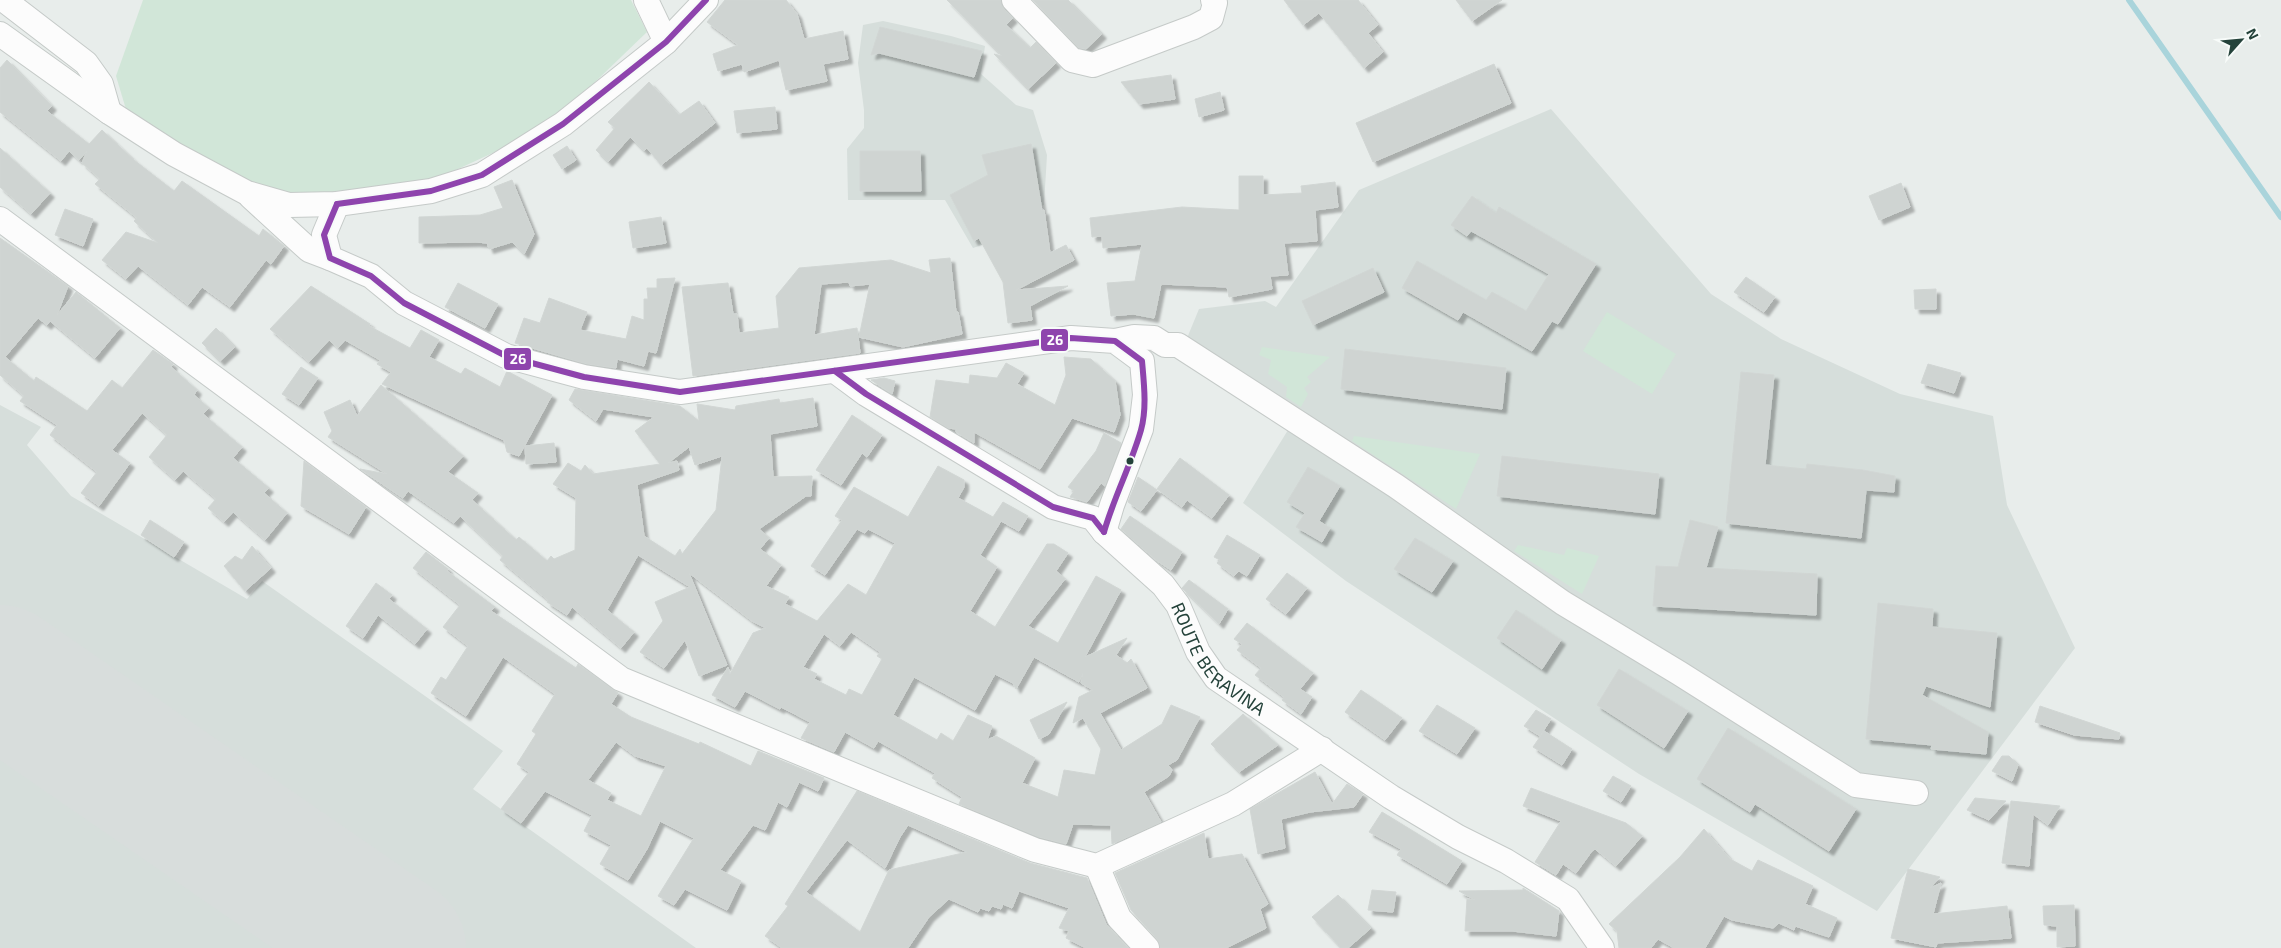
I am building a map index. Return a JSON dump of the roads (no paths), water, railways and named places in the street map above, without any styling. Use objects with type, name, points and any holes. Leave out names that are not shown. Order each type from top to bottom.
[{"type":"street","points":[[4,0],[86,63],[101,84],[109,112]]},
{"type":"street","points":[[646,0],[666,42]]},
{"type":"street","points":[[0,34],[109,112],[174,154],[247,193],[289,205],[337,204],[430,191],[482,176],[564,124],[666,42],[706,0]]},
{"type":"street","points":[[1014,0],[1072,60],[1093,65],[1194,27],[1212,18],[1215,3],[1213,0]]},
{"type":"street","points":[[247,193],[310,250],[371,276],[404,303],[506,356],[584,377],[680,392],[1071,338],[1115,341],[1140,337],[1154,338],[1165,346],[1178,345],[1396,486],[1563,603],[1679,673],[1856,786],[1916,793]]},
{"type":"street","points":[[330,258],[324,235],[337,204]]},
{"type":"street","points":[[0,219],[621,679],[1035,850],[1097,866],[1233,804],[1322,749]]},
{"type":"street","points":[[1104,532],[1112,505],[1141,429],[1145,395],[1142,361],[1115,341]]},
{"type":"street","name":"ROUTE BERAVINA","points":[[836,371],[866,394],[1053,507],[1093,518],[1104,532],[1163,585],[1178,605],[1198,652],[1216,678],[1391,797],[1458,837],[1506,861],[1568,899],[1602,948]]},
{"type":"street","points":[[1097,866],[1119,918],[1147,948]]},
{"type":"waterway","points":[[2129,0],[2281,217]]}]
